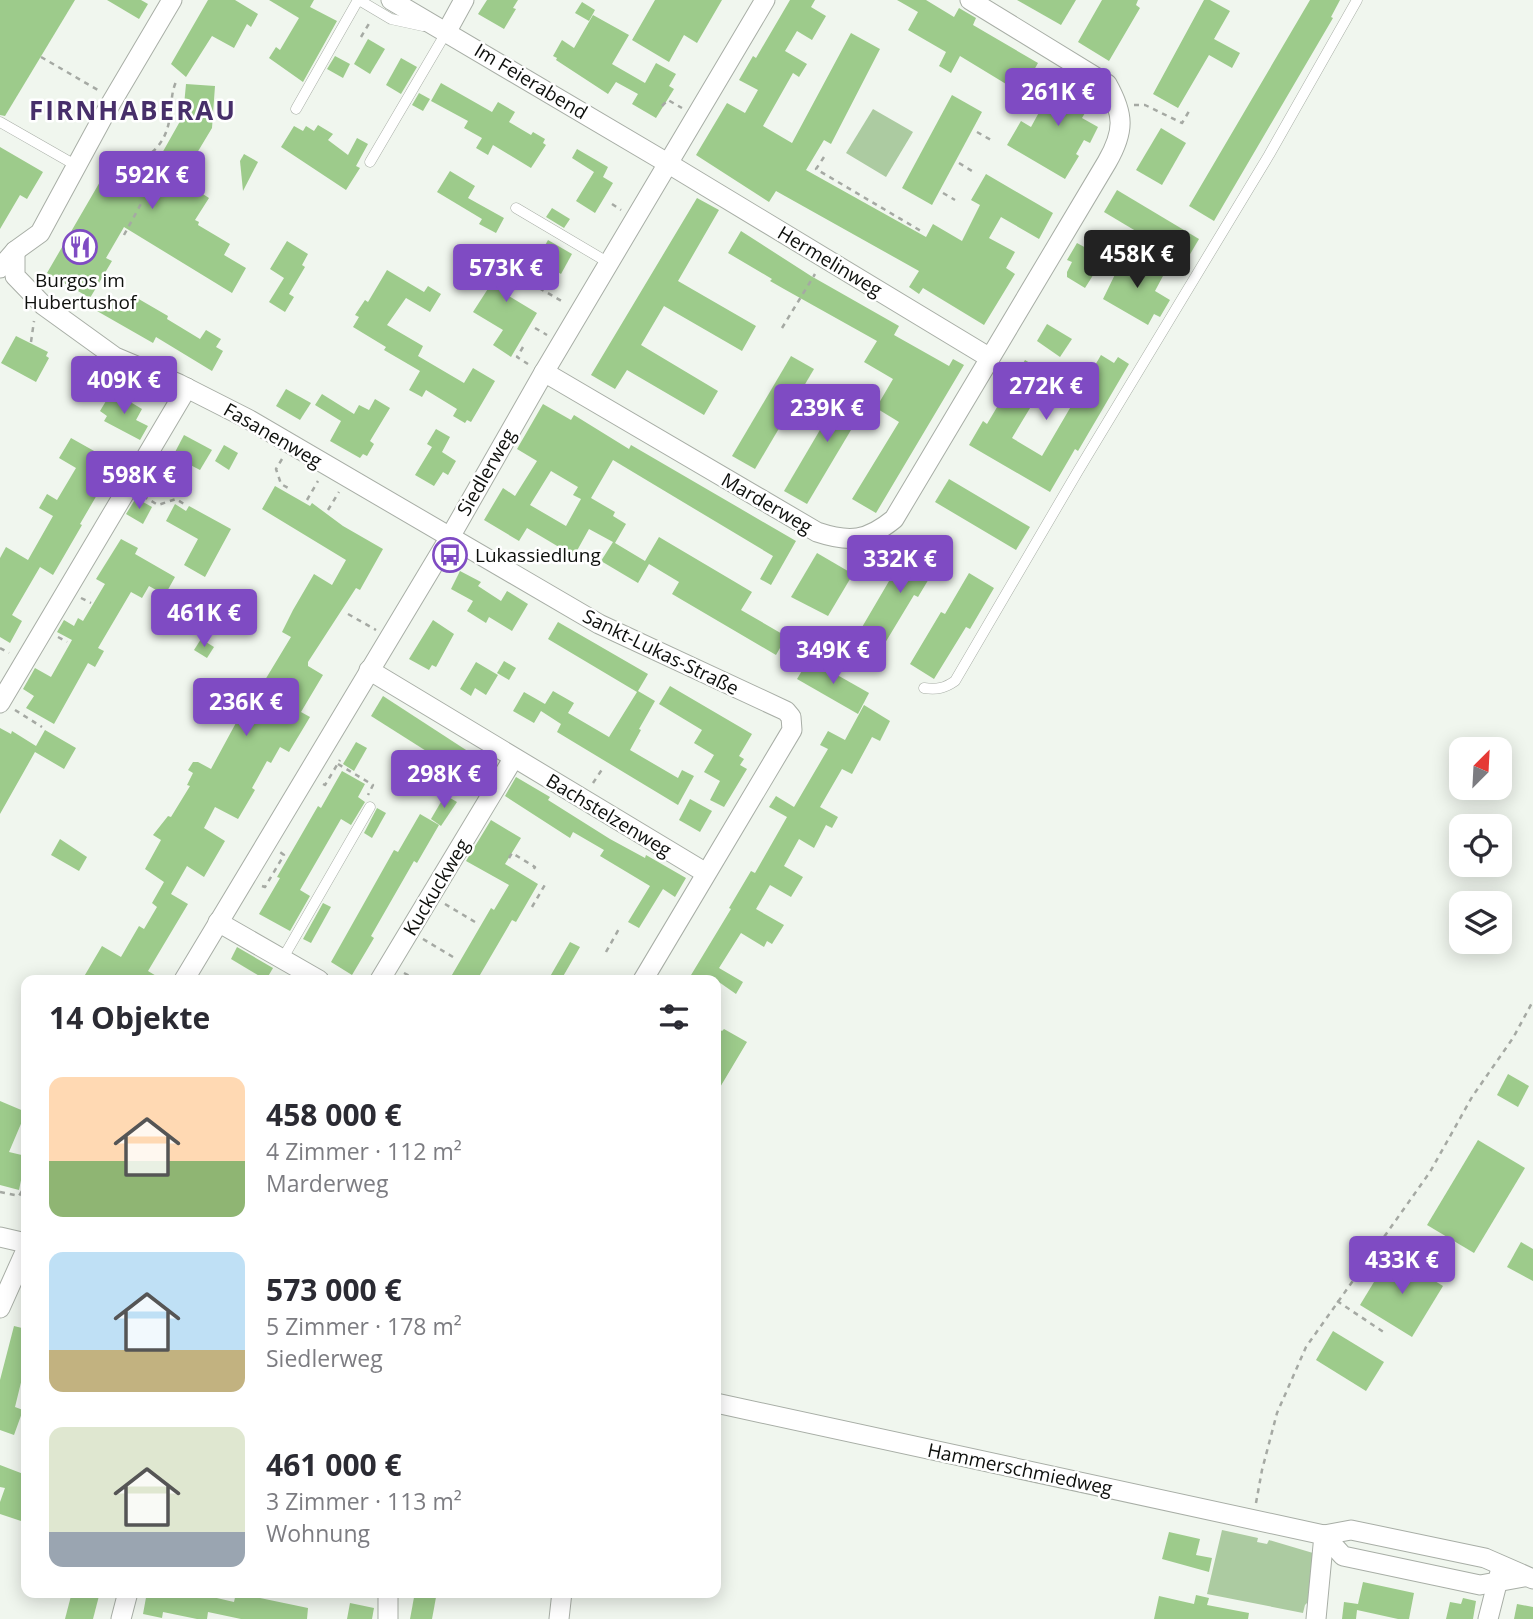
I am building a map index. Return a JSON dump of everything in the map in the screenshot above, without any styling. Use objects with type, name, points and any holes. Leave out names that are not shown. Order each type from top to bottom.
[{"type":"street","points":[[0,268],[8,250],[40,233],[104,115],[172,0]]},
{"type":"street","points":[[447,31],[464,0]]},
{"type":"street","name":"Siedlerweg","points":[[187,975],[450,537],[543,373],[765,0]]},
{"type":"street","name":"Marderweg","points":[[543,373],[809,528],[837,539],[857,540],[879,531],[898,515],[1111,156],[1120,131],[1120,106],[1107,84],[1099,77],[970,0]]},
{"type":"street","name":"Im Feierabend","points":[[384,5],[447,31],[669,164]]},
{"type":"street","name":"Hermelinweg","points":[[669,164],[990,358]]},
{"type":"street","name":"Fasanenweg","points":[[8,250],[15,276],[43,305],[115,357],[187,388],[450,537]]},
{"type":"street","points":[[0,702],[187,388]]},
{"type":"street","name":"Sankt-Lukas-Straße","points":[[450,537],[606,628],[786,710],[791,717],[792,730],[646,975]]},
{"type":"street","name":"Bachstelzenweg","points":[[369,670],[706,873]]},
{"type":"street","name":"Kuckuckweg","points":[[383,975],[513,758]]},
{"type":"street","points":[[218,922],[311,975]]},
{"type":"street","points":[[0,1237],[21,1242]]},
{"type":"street","points":[[0,1308],[21,1261]]},
{"type":"street","name":"Hammerschmiedweg","points":[[721,1404],[1324,1535],[1352,1530],[1485,1558],[1499,1574]]},
{"type":"street","points":[[1316,1619],[1324,1535]]},
{"type":"street","name":"Hammerschmiedweg","points":[[1324,1535],[1343,1556],[1480,1585],[1499,1574],[1529,1578]]},
{"type":"street","points":[[1488,1619],[1499,1574]]},
{"type":"street","points":[[121,1619],[126,1598]]},
{"type":"street","points":[[388,1598],[388,1619]]},
{"type":"street","points":[[559,1619],[561,1598]]},
{"type":"lane","points":[[296,109],[359,0],[384,5]]},
{"type":"lane","points":[[924,688],[935,690],[955,681],[1248,189],[1357,0]]},
{"type":"lane","points":[[370,162],[447,31]]},
{"type":"lane","points":[[0,122],[78,167]]},
{"type":"lane","points":[[516,208],[609,262]]},
{"type":"lane","points":[[282,958],[370,807]]},
{"type":"path","points":[[361,37],[384,5]]},
{"type":"path","points":[[41,57],[102,93]]},
{"type":"path","points":[[126,167],[146,158],[161,145],[169,126],[176,82]]},
{"type":"path","points":[[1145,104],[1182,123],[1191,108]]},
{"type":"path","points":[[1017,107],[1026,113]]},
{"type":"path","points":[[977,132],[991,140]]},
{"type":"path","points":[[824,157],[816,169],[921,231]]},
{"type":"path","points":[[959,163],[972,171]]},
{"type":"path","points":[[943,193],[955,200]]},
{"type":"path","points":[[124,235],[142,202]]},
{"type":"path","points":[[782,328],[825,258]]},
{"type":"path","points":[[522,278],[580,312]]},
{"type":"path","points":[[31,342],[35,317],[43,305]]},
{"type":"path","points":[[523,347],[517,357],[543,373]]},
{"type":"path","points":[[290,444],[276,469],[281,484],[290,489]]},
{"type":"path","points":[[307,500],[327,466]]},
{"type":"path","points":[[328,510],[348,478]]},
{"type":"path","points":[[127,486],[158,505],[176,499],[184,504]]},
{"type":"path","points":[[348,614],[389,637]]},
{"type":"path","points":[[0,702],[42,727]]},
{"type":"path","points":[[338,764],[373,785],[365,799],[370,807]]},
{"type":"path","points":[[509,858],[512,853],[535,867],[531,873]]},
{"type":"path","points":[[532,907],[546,883]]},
{"type":"path","points":[[430,896],[475,922]]},
{"type":"path","points":[[606,952],[620,927]]},
{"type":"path","points":[[409,932],[453,957]]},
{"type":"path","points":[[1254,1520],[1262,1470],[1277,1413],[1306,1347],[1430,1172],[1472,1097],[1513,1038],[1533,1001]]},
{"type":"path","points":[[0,1192],[19,1196],[21,1193]]},
{"type":"path","points":[[1337,1301],[1385,1333]]},
{"type":"green space","points":[[873,109],[913,132],[886,177],[846,153]]},
{"type":"green space","points":[[1222,1530],[1258,1538],[1257,1542],[1267,1544],[1269,1540],[1313,1553],[1309,1601],[1303,1613],[1207,1594]]},
{"type":"building","points":[[0,0],[75,0],[5,116],[0,115]]},
{"type":"building","points":[[107,0],[141,0],[148,4],[139,19]]},
{"type":"building","points":[[208,0],[235,0],[258,14],[251,27],[247,24],[234,48],[212,36],[186,77],[171,64]]},
{"type":"building","points":[[269,0],[314,0],[310,7],[337,21],[303,82],[269,58],[276,47],[280,50],[299,18]]},
{"type":"building","points":[[487,0],[518,0],[513,8],[516,9],[504,29],[478,14]]},
{"type":"building","points":[[655,0],[722,0],[697,43],[684,35],[669,62],[632,40]]},
{"type":"building","points":[[790,0],[815,0],[811,7],[826,16],[812,40],[797,31],[785,51],[807,64],[799,77],[793,73],[763,126],[792,143],[851,33],[880,49],[831,144],[824,140],[806,170],[926,237],[933,224],[962,241],[980,205],[971,200],[986,174],[1053,213],[1039,239],[1001,217],[989,238],[1015,252],[1006,268],[1015,274],[984,325],[923,288],[919,294],[909,287],[919,271],[776,191],[769,202],[696,155],[727,103],[745,113],[758,90],[739,80],[753,56],[756,58]]},
{"type":"building","points":[[897,0],[926,0],[954,17],[959,8],[976,18],[973,25],[1038,63],[1021,93],[960,56],[951,73],[939,66],[946,52],[908,30],[918,12]]},
{"type":"building","points":[[1017,0],[1076,0],[1061,25]]},
{"type":"building","points":[[1102,0],[1138,0],[1136,5],[1140,8],[1109,61],[1078,42]]},
{"type":"building","points":[[1204,0],[1210,0],[1230,11],[1214,39],[1240,53],[1232,68],[1209,55],[1178,108],[1153,94]]},
{"type":"building","points":[[1310,0],[1340,0],[1331,17],[1333,18],[1214,221],[1189,206]]},
{"type":"building","points":[[582,2],[595,10],[589,21],[575,13]]},
{"type":"building","points":[[593,15],[629,35],[612,64],[645,83],[656,63],[676,74],[669,86],[674,89],[656,118],[632,104],[638,94],[616,82],[608,94],[553,56],[562,40],[574,48]]},
{"type":"building","points":[[368,39],[385,49],[370,74],[354,64]]},
{"type":"building","points":[[335,56],[350,64],[343,78],[327,69]]},
{"type":"building","points":[[401,58],[417,67],[401,94],[386,85]]},
{"type":"building","points":[[1061,72],[1097,93],[1082,118],[1098,127],[1090,143],[1084,140],[1076,154],[1079,156],[1065,179],[1007,145],[1021,121],[1031,127]]},
{"type":"building","points":[[441,83],[492,112],[498,102],[515,112],[509,122],[531,135],[533,132],[545,139],[543,143],[546,145],[531,168],[493,145],[488,155],[476,148],[482,138],[464,128],[468,121],[431,101]]},
{"type":"building","points":[[186,84],[215,86],[212,128],[185,173],[178,178],[209,198],[195,220],[199,222],[198,225],[230,244],[224,255],[246,268],[232,293],[124,227],[106,258],[112,261],[90,298],[47,273],[108,168],[130,175],[161,155],[183,116]]},
{"type":"building","points":[[419,93],[430,99],[423,111],[412,105]]},
{"type":"building","points":[[952,95],[982,112],[932,205],[902,188]]},
{"type":"building","points":[[318,125],[333,134],[328,140],[348,155],[357,138],[368,144],[356,166],[360,168],[346,190],[281,147],[294,126],[303,131],[306,126],[314,131]]},
{"type":"building","points":[[1161,128],[1186,143],[1162,185],[1136,170]]},
{"type":"building","points":[[0,147],[43,172],[27,199],[20,195],[0,229]]},
{"type":"building","points":[[577,149],[608,167],[603,177],[613,183],[595,213],[576,201],[594,172],[572,158]]},
{"type":"building","points":[[244,154],[258,162],[243,191],[240,161]]},
{"type":"building","points":[[450,171],[475,186],[468,198],[504,218],[496,233],[479,224],[482,219],[437,192]]},
{"type":"building","points":[[1117,190],[1199,239],[1186,261],[1104,212]]},
{"type":"building","points":[[697,198],[719,210],[678,281],[756,326],[742,351],[664,306],[641,345],[718,391],[704,415],[627,370],[615,389],[591,375]]},
{"type":"building","points":[[552,208],[570,219],[564,228],[546,217]]},
{"type":"building","points":[[741,231],[811,276],[899,326],[894,335],[949,366],[953,359],[964,365],[876,513],[852,499],[899,422],[876,408],[893,379],[864,362],[877,341],[770,281],[772,279],[728,253]]},
{"type":"building","points":[[1096,234],[1112,245],[1085,288],[1067,277],[1072,262],[1067,260],[1077,243],[1088,249]]},
{"type":"building","points":[[548,240],[572,254],[561,274],[537,260]]},
{"type":"building","points":[[287,241],[308,254],[302,265],[305,267],[289,294],[294,297],[285,312],[269,302],[284,278],[270,269]]},
{"type":"building","points":[[510,244],[527,254],[504,293],[537,313],[511,357],[493,345],[503,330],[473,312],[500,270],[496,268]]},
{"type":"building","points":[[1125,254],[1164,274],[1155,291],[1170,300],[1160,317],[1154,314],[1148,325],[1103,299]]},
{"type":"building","points":[[387,270],[424,292],[428,286],[441,294],[430,312],[406,298],[387,325],[423,346],[418,356],[464,383],[473,368],[495,381],[471,422],[467,420],[465,423],[453,416],[457,409],[426,390],[422,397],[409,390],[420,371],[384,350],[386,347],[353,327],[359,317],[355,315],[365,300],[368,302]]},
{"type":"building","points":[[105,297],[129,311],[137,298],[200,339],[206,330],[221,339],[216,347],[223,351],[212,371],[156,337],[153,343],[97,311]]},
{"type":"building","points":[[1047,324],[1072,339],[1060,357],[1037,341]]},
{"type":"building","points":[[16,336],[48,352],[46,356],[49,358],[36,382],[1,363]]},
{"type":"building","points":[[1101,355],[1114,363],[1118,357],[1129,364],[1078,451],[1075,449],[1050,492],[969,445],[983,421],[987,424],[1025,360],[1050,375],[1012,438],[1042,456]]},
{"type":"building","points":[[791,356],[814,369],[755,469],[732,456]]},
{"type":"building","points":[[847,384],[870,398],[807,504],[784,491]]},
{"type":"building","points":[[286,389],[311,403],[300,420],[276,406]]},
{"type":"building","points":[[112,391],[142,409],[136,420],[148,426],[140,440],[104,421],[107,416],[100,411]]},
{"type":"building","points":[[322,394],[354,414],[359,405],[369,410],[375,399],[390,408],[370,441],[374,444],[367,456],[363,454],[360,458],[330,441],[341,421],[315,405]]},
{"type":"building","points":[[543,404],[571,420],[574,415],[629,449],[631,445],[796,541],[771,585],[760,579],[773,556],[613,460],[591,498],[615,512],[613,516],[626,524],[615,543],[645,561],[659,537],[752,592],[741,610],[784,635],[786,632],[796,638],[800,630],[819,641],[806,663],[780,648],[776,655],[672,594],[679,582],[649,564],[638,583],[601,561],[613,542],[589,529],[574,556],[527,528],[519,541],[484,520],[503,488],[515,496],[537,461],[517,449]],"holes":[[[551,471],[578,487],[573,495],[581,499],[566,526],[530,505]]]},
{"type":"building","points":[[436,429],[450,437],[442,452],[456,461],[448,475],[443,472],[434,486],[415,475],[432,447],[427,444]]},
{"type":"building","points":[[184,435],[212,450],[200,470],[173,456]]},
{"type":"building","points":[[71,438],[103,456],[106,452],[118,459],[53,575],[40,567],[12,615],[22,621],[10,643],[0,637],[0,558],[6,547],[28,560],[53,516],[39,508],[47,494],[57,500],[76,468],[59,458]]},
{"type":"building","points":[[224,445],[238,453],[229,470],[215,461]]},
{"type":"building","points":[[949,479],[1030,527],[1016,550],[935,502]]},
{"type":"building","points":[[275,486],[310,506],[312,503],[343,526],[383,549],[360,590],[356,588],[308,662],[308,666],[323,675],[301,712],[310,717],[289,752],[280,747],[271,763],[267,761],[252,788],[255,790],[238,819],[215,807],[204,828],[225,841],[204,877],[187,866],[171,894],[188,904],[148,971],[155,975],[85,975],[102,946],[121,957],[139,926],[144,929],[157,907],[152,903],[164,882],[145,869],[161,840],[153,835],[168,816],[171,817],[190,786],[187,785],[193,773],[188,770],[193,762],[211,769],[237,721],[244,725],[247,720],[251,722],[260,706],[265,708],[277,687],[265,680],[291,637],[282,632],[293,610],[314,574],[332,585],[346,560],[262,509]]},
{"type":"building","points":[[136,498],[152,507],[143,524],[126,514]]},
{"type":"building","points":[[175,504],[186,511],[189,506],[231,529],[205,577],[184,565],[198,539],[166,521]]},
{"type":"building","points":[[121,539],[138,548],[135,554],[175,577],[165,595],[149,586],[142,598],[131,592],[98,648],[104,651],[95,667],[88,663],[54,724],[26,708],[34,696],[23,689],[35,668],[51,677],[72,640],[57,632],[64,620],[74,626],[78,618],[83,621],[105,584],[96,579]]},
{"type":"building","points":[[918,542],[942,557],[918,597],[914,595],[882,648],[858,634],[892,576],[896,578]]},
{"type":"building","points":[[817,553],[853,574],[828,616],[791,597]]},
{"type":"building","points":[[460,571],[481,582],[478,586],[501,601],[507,591],[528,604],[512,631],[489,617],[486,623],[467,611],[473,601],[451,589]]},
{"type":"building","points":[[969,573],[994,588],[970,629],[966,627],[934,679],[910,664],[941,612],[945,614]]},
{"type":"building","points":[[433,620],[454,634],[436,667],[432,665],[429,670],[409,659]]},
{"type":"building","points":[[558,622],[648,674],[638,691],[655,701],[630,750],[678,778],[682,770],[694,776],[678,805],[557,732],[561,724],[541,711],[534,723],[513,711],[524,692],[545,704],[553,691],[574,703],[568,713],[609,737],[637,692],[548,639]]},
{"type":"building","points":[[201,639],[214,647],[207,658],[194,650]]},
{"type":"building","points":[[809,659],[869,693],[858,714],[797,679]]},
{"type":"building","points":[[504,661],[516,668],[509,680],[497,673]]},
{"type":"building","points":[[476,662],[498,675],[486,695],[475,688],[471,696],[460,689]]},
{"type":"building","points":[[670,686],[752,734],[739,756],[744,759],[740,765],[747,769],[724,807],[710,800],[720,781],[704,772],[714,755],[694,743],[702,730],[659,704]]},
{"type":"building","points":[[383,696],[483,761],[472,780],[371,716]]},
{"type":"building","points":[[864,705],[890,721],[880,741],[872,737],[852,774],[842,769],[820,807],[838,817],[832,828],[826,825],[814,848],[799,839],[784,866],[803,877],[791,897],[770,885],[756,909],[784,925],[772,944],[767,941],[764,947],[741,933],[719,968],[743,982],[736,994],[721,984],[721,975],[691,975],[751,871],[755,873],[787,817],[769,807],[776,796],[794,807],[828,749],[820,745],[828,731],[845,740]]},
{"type":"building","points":[[0,728],[11,734],[12,731],[36,746],[45,730],[76,748],[64,769],[35,752],[0,814]]},
{"type":"building","points":[[356,742],[367,748],[354,771],[343,764]]},
{"type":"building","points":[[342,771],[365,784],[358,797],[365,802],[351,825],[341,819],[300,890],[310,896],[290,931],[259,914],[318,806],[321,808]]},
{"type":"building","points":[[516,777],[610,839],[645,858],[646,855],[686,878],[675,897],[663,889],[639,928],[628,922],[650,886],[600,856],[604,850],[573,832],[570,838],[505,796]]},
{"type":"building","points":[[445,795],[457,802],[441,826],[431,819]]},
{"type":"building","points":[[690,799],[712,811],[700,832],[679,820]]},
{"type":"building","points":[[377,808],[386,813],[372,838],[364,833]]},
{"type":"building","points":[[420,814],[439,825],[417,863],[414,861],[352,975],[331,962],[394,850],[398,852]]},
{"type":"building","points":[[491,820],[521,838],[505,864],[538,884],[516,922],[512,920],[480,975],[452,975],[491,908],[494,910],[509,885],[466,861]]},
{"type":"building","points":[[60,839],[87,857],[79,871],[51,855]]},
{"type":"building","points":[[323,903],[331,907],[311,943],[303,939]]},
{"type":"building","points":[[570,942],[580,947],[564,975],[551,975]]},
{"type":"building","points":[[237,947],[273,968],[269,975],[258,975],[231,959]]},
{"type":"building","points":[[724,1029],[747,1042],[721,1086],[721,1030]]},
{"type":"building","points":[[1508,1074],[1529,1086],[1518,1107],[1497,1095]]},
{"type":"building","points":[[0,1101],[21,1110],[21,1124],[9,1152],[21,1155],[21,1180],[19,1190],[0,1185]]},
{"type":"building","points":[[1478,1140],[1525,1168],[1474,1253],[1427,1225]]},
{"type":"building","points":[[1521,1242],[1533,1249],[1533,1281],[1507,1267]]},
{"type":"building","points":[[1391,1254],[1443,1286],[1412,1337],[1360,1305]]},
{"type":"building","points":[[14,1326],[21,1328],[21,1382],[15,1407],[21,1409],[21,1416],[14,1435],[0,1430],[0,1380]]},
{"type":"building","points":[[1333,1331],[1384,1362],[1366,1391],[1316,1360]]},
{"type":"building","points":[[0,1465],[21,1473],[21,1521],[0,1514],[0,1502],[5,1488],[0,1487]]},
{"type":"building","points":[[1169,1532],[1200,1539],[1196,1555],[1212,1558],[1209,1572],[1162,1559]]},
{"type":"building","points":[[1363,1582],[1414,1593],[1409,1619],[1357,1610],[1356,1619],[1342,1619],[1344,1602],[1358,1604]]},
{"type":"building","points":[[1196,1595],[1209,1598],[1207,1605],[1249,1613],[1248,1619],[1154,1619],[1159,1596],[1194,1604]]},
{"type":"building","points":[[70,1598],[98,1598],[93,1619],[65,1619]]},
{"type":"building","points":[[146,1598],[217,1598],[234,1602],[235,1598],[260,1598],[308,1608],[307,1619],[241,1619],[208,1612],[207,1619],[163,1612],[162,1618],[143,1614]]},
{"type":"building","points":[[414,1598],[436,1598],[432,1619],[410,1619]]},
{"type":"building","points":[[1463,1598],[1476,1601],[1473,1619],[1446,1619],[1450,1602],[1461,1604]]},
{"type":"building","points":[[350,1603],[374,1608],[372,1619],[347,1619]]},
{"type":"building","points":[[1517,1604],[1533,1607],[1533,1619],[1514,1619]]},
{"type":"place","name":"Burgos im Hubertushof","points":[[80,247]]},
{"type":"place","name":"Lukassiedlung","points":[[450,555]]},
{"type":"district","name":"FIRNHABERAU","points":[[133,111]]}]
